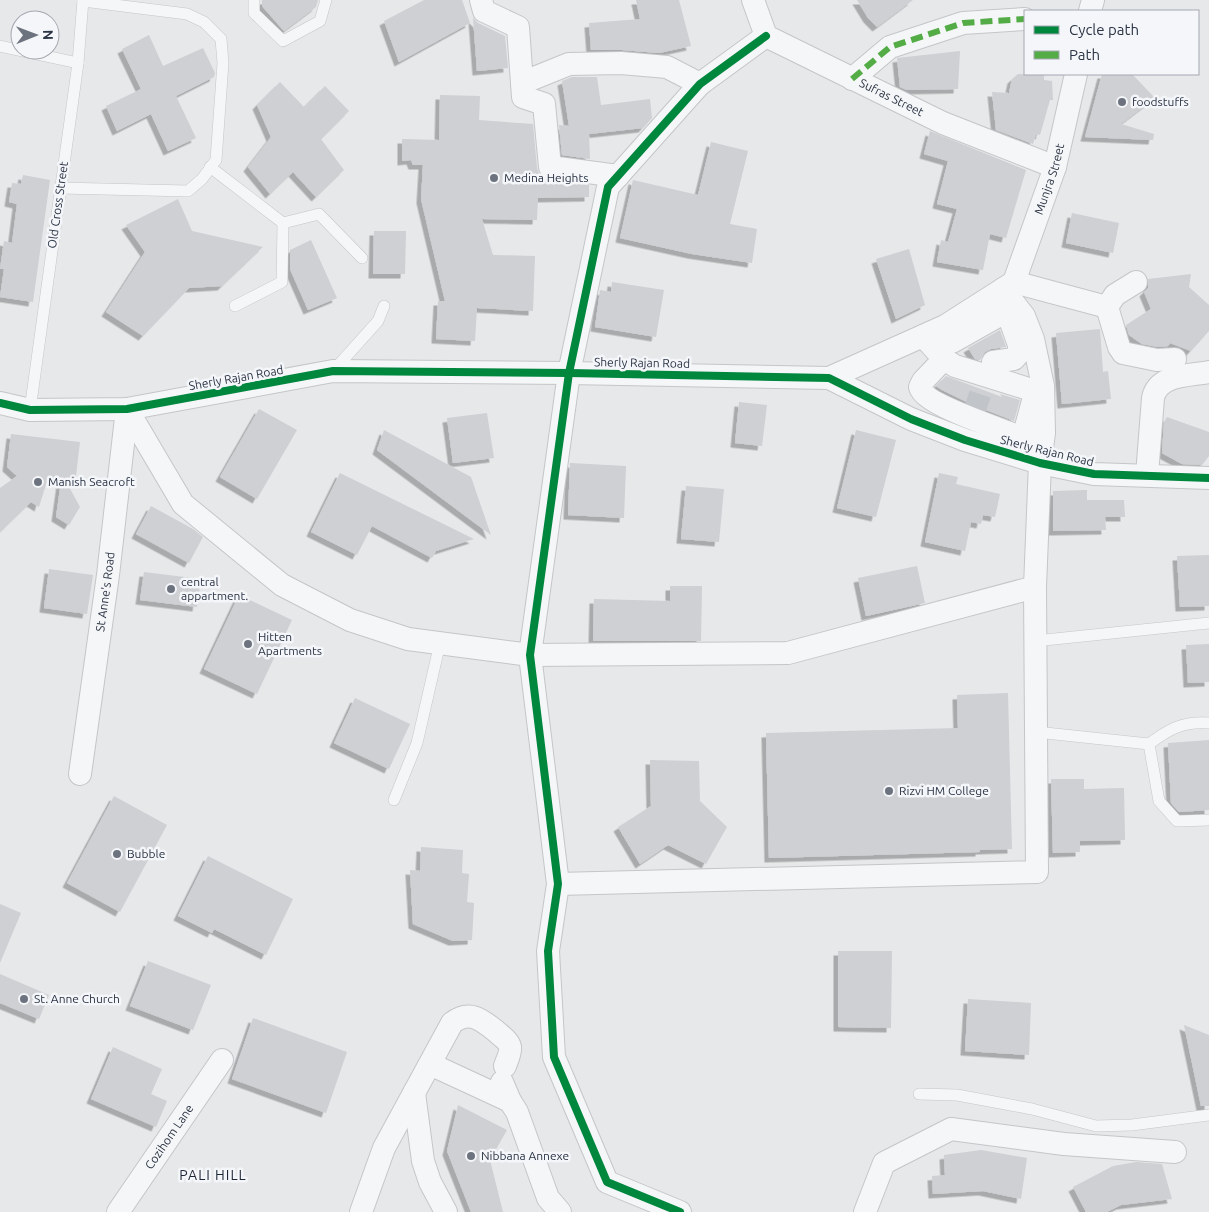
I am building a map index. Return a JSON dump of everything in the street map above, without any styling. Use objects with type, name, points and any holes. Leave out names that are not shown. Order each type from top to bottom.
[{"type":"street","points":[[481,0],[484,11],[518,27],[522,97],[544,104],[550,167],[618,176]]},
{"type":"street","points":[[680,1212],[607,1182],[554,1057],[548,951],[558,884],[530,655],[569,373],[608,187],[700,84],[766,36],[753,0]]},
{"type":"street","points":[[852,79],[890,47],[963,23],[1024,19]]},
{"type":"street","name":"Sufras Street","points":[[766,36],[943,123],[1055,167]]},
{"type":"street","points":[[522,83],[569,64],[621,64],[667,67],[700,84]]},
{"type":"street","name":"Munjra Street","points":[[1016,294],[1055,167],[1076,75]]},
{"type":"street","points":[[1107,306],[1115,295],[1136,282]]},
{"type":"street","points":[[951,345],[956,366],[988,372],[1032,390],[1034,397],[1020,447],[973,416],[941,406],[924,394],[920,387],[923,381],[951,345],[1016,294],[1107,306]]},
{"type":"street","points":[[988,372],[1014,359],[1019,350],[1009,314],[1016,294]]},
{"type":"street","points":[[558,884],[1037,872],[1035,587],[1040,463],[1044,433],[1043,386],[1033,339],[1016,294]]},
{"type":"street","points":[[1107,306],[1119,346],[1123,353],[1157,360],[1175,359]]},
{"type":"street","points":[[829,378],[923,336],[951,345]]},
{"type":"street","name":"Sherly Rajan Road","points":[[0,402],[30,410],[127,409],[333,371],[829,378],[911,419],[965,440],[1020,447],[1040,463],[1094,474],[1209,478]]},
{"type":"street","points":[[1146,475],[1153,398],[1157,386],[1164,380],[1209,372]]},
{"type":"street","points":[[911,419],[924,394]]},
{"type":"street","points":[[127,409],[183,504],[282,584],[350,620],[408,639],[530,655],[788,653],[1035,587]]},
{"type":"street","name":"St Anne's Road","points":[[80,774],[108,576],[127,409]]},
{"type":"street","points":[[965,440],[973,416]]},
{"type":"street","points":[[361,1212],[384,1148],[452,1023],[459,1018],[465,1017],[482,1020],[507,1041],[510,1047],[506,1083],[548,1198],[560,1212]]},
{"type":"street","name":"Cozihom Lane","points":[[118,1212],[222,1060]]},
{"type":"street","points":[[430,1064],[506,1083]]},
{"type":"street","points":[[414,1093],[423,1161],[430,1182],[446,1212]]},
{"type":"street","points":[[865,1212],[884,1163],[951,1128],[1064,1144],[1175,1152]]},
{"type":"lane","points":[[60,188],[188,192],[202,179],[216,160],[223,63],[221,39],[204,22],[186,14],[83,0]]},
{"type":"lane","name":"Old Cross Street","points":[[30,410],[78,63],[83,0]]},
{"type":"lane","points":[[254,0],[254,12],[283,40],[320,21],[326,0]]},
{"type":"lane","points":[[0,46],[78,63]]},
{"type":"lane","points":[[210,167],[283,223]]},
{"type":"lane","points":[[283,223],[319,214],[362,258]]},
{"type":"lane","points":[[235,306],[282,282],[283,223]]},
{"type":"lane","points":[[333,371],[378,321],[384,306]]},
{"type":"lane","points":[[1035,641],[1209,623]]},
{"type":"lane","points":[[394,800],[416,743],[440,643]]},
{"type":"lane","points":[[1036,732],[1149,744],[1169,730],[1196,722],[1209,723]]},
{"type":"lane","points":[[1149,744],[1159,801],[1176,821],[1209,820]]},
{"type":"lane","points":[[920,1094],[957,1095],[1032,1109],[1096,1126],[1132,1125],[1209,1115]]},
{"type":"building","points":[[262,0],[318,0],[316,7],[284,31],[262,6]]},
{"type":"building","points":[[424,0],[462,0],[470,23],[399,62],[384,21]]},
{"type":"building","points":[[636,0],[679,0],[691,46],[659,53],[591,50],[589,23],[640,19]]},
{"type":"building","points":[[857,0],[913,0],[877,27],[868,18]]},
{"type":"building","points":[[473,18],[478,23],[505,36],[508,68],[477,71]]},
{"type":"building","points":[[149,35],[163,66],[203,48],[215,73],[214,77],[176,96],[196,138],[168,151],[151,114],[117,131],[106,106],[141,89],[122,49]]},
{"type":"building","points":[[960,51],[958,89],[907,90],[900,87],[897,58]]},
{"type":"building","points":[[1018,74],[1044,75],[1044,80],[1052,81],[1053,100],[1050,100],[1040,135],[1036,134],[1033,144],[996,130],[992,92],[1009,93],[1012,79]]},
{"type":"building","name":"foodstuffs","points":[[1102,75],[1133,75],[1155,98],[1121,124],[1154,134],[1153,140],[1085,137]]},
{"type":"building","points":[[572,77],[597,77],[601,105],[650,99],[652,118],[643,128],[589,134],[590,159],[562,155],[559,125],[569,126],[562,81]]},
{"type":"building","points":[[280,82],[304,107],[325,86],[349,111],[321,139],[344,170],[316,197],[293,172],[270,194],[248,167],[271,137],[257,105]]},
{"type":"building","points":[[440,95],[480,96],[479,120],[533,124],[539,174],[548,180],[589,185],[589,197],[538,198],[537,220],[482,219],[493,255],[535,256],[533,311],[477,308],[475,341],[436,339],[438,301],[445,301],[421,199],[423,165],[413,165],[411,160],[402,161],[402,139],[439,140]]},
{"type":"building","points":[[930,131],[1026,170],[1006,238],[990,234],[983,270],[937,262],[941,240],[948,242],[957,209],[937,204],[948,161],[924,154]]},
{"type":"building","points":[[711,142],[748,151],[730,224],[757,229],[752,263],[692,254],[620,238],[633,180],[698,195]]},
{"type":"building","points":[[23,175],[50,180],[33,302],[0,297],[4,269],[0,269],[4,241],[12,243],[17,204],[9,202],[12,183],[21,184]]},
{"type":"building","points":[[178,199],[192,231],[263,247],[222,286],[189,288],[143,336],[106,312],[145,252],[126,225]]},
{"type":"building","points":[[1072,213],[1119,223],[1113,253],[1066,243]]},
{"type":"building","points":[[374,231],[406,231],[405,274],[373,274]]},
{"type":"building","points":[[311,240],[337,298],[308,310],[290,269],[290,250]]},
{"type":"building","points":[[909,249],[925,305],[896,319],[876,259]]},
{"type":"building","points":[[1191,274],[1189,287],[1209,305],[1209,331],[1191,351],[1170,343],[1168,346],[1158,347],[1142,344],[1129,335],[1126,325],[1151,309],[1144,292],[1148,288],[1148,279]]},
{"type":"building","points":[[612,282],[664,290],[656,337],[595,327],[600,290],[611,292]]},
{"type":"building","points":[[1100,329],[1103,372],[1108,371],[1111,399],[1062,404],[1056,333]]},
{"type":"building","points":[[1000,330],[1006,347],[991,349],[985,352],[980,360],[975,359],[968,348]]},
{"type":"building","points":[[946,376],[1002,397],[1000,394],[1020,400],[1014,421],[971,404],[936,386]]},
{"type":"building","points":[[739,402],[767,405],[762,446],[735,443]]},
{"type":"building","points":[[259,409],[297,430],[257,499],[220,477]]},
{"type":"building","points":[[487,413],[494,458],[453,463],[447,418]]},
{"type":"building","points":[[1167,417],[1209,432],[1209,456],[1202,465],[1182,464],[1162,453],[1164,422]]},
{"type":"building","points":[[384,430],[471,477],[491,535],[377,450]]},
{"type":"building","points":[[856,430],[896,440],[876,517],[837,508]]},
{"type":"building","name":"Manish Seacroft","points":[[11,434],[80,442],[75,484],[67,483],[80,507],[69,525],[56,517],[61,481],[48,478],[39,507],[31,502],[0,532],[0,488],[17,476],[7,467]]},
{"type":"building","points":[[570,463],[626,466],[624,518],[568,515]]},
{"type":"building","points":[[340,473],[474,539],[436,551],[432,558],[372,526],[357,555],[311,532]]},
{"type":"building","points":[[939,473],[958,477],[956,484],[1000,494],[995,517],[983,515],[981,524],[971,522],[965,551],[925,542]]},
{"type":"building","points":[[686,486],[724,489],[719,542],[681,539]]},
{"type":"building","points":[[1087,490],[1087,500],[1124,500],[1125,517],[1105,517],[1106,530],[1053,531],[1053,491]]},
{"type":"building","points":[[151,506],[193,529],[203,537],[189,563],[136,534]]},
{"type":"building","points":[[1209,555],[1209,606],[1180,607],[1177,556]]},
{"type":"building","points":[[917,566],[925,603],[866,616],[858,578]]},
{"type":"building","points":[[49,569],[93,575],[87,614],[44,608]]},
{"type":"building","name":"central appartment.","points":[[144,572],[201,579],[197,607],[140,600]]},
{"type":"building","points":[[670,586],[702,586],[701,641],[593,641],[594,599],[670,601]]},
{"type":"building","name":"Hitten Apartments","points":[[239,595],[292,620],[257,694],[204,669]]},
{"type":"building","points":[[1209,644],[1209,682],[1188,683],[1186,645]]},
{"type":"building","name":"Rizvi HM College","points":[[1008,693],[1012,849],[980,850],[980,852],[769,858],[766,733],[958,728],[957,695]]},
{"type":"building","points":[[355,698],[410,724],[389,769],[334,743]]},
{"type":"building","points":[[1209,740],[1209,810],[1179,812],[1171,803],[1168,743]]},
{"type":"building","points":[[650,760],[699,761],[700,801],[727,827],[706,864],[668,845],[640,864],[618,827],[651,806]]},
{"type":"building","points":[[1051,779],[1084,779],[1084,789],[1124,788],[1125,840],[1080,841],[1080,852],[1053,853]]},
{"type":"building","name":"Bubble","points":[[114,796],[167,825],[120,912],[67,883]]},
{"type":"building","points":[[421,847],[463,850],[462,873],[469,874],[467,902],[474,903],[472,940],[453,941],[413,924],[410,870],[420,871]]},
{"type":"building","points":[[208,856],[293,899],[266,955],[214,929],[212,933],[178,916]]},
{"type":"building","points":[[0,904],[21,913],[0,963]]},
{"type":"building","points":[[838,951],[892,951],[891,1028],[838,1027]]},
{"type":"building","points":[[148,961],[211,985],[193,1030],[130,1006]]},
{"type":"building","name":"St. Anne Church","points":[[0,974],[49,995],[39,1019],[0,1003]]},
{"type":"building","points":[[968,999],[1031,1003],[1029,1055],[965,1051]]},
{"type":"building","points":[[253,1018],[347,1052],[326,1113],[232,1079]]},
{"type":"building","points":[[1184,1025],[1209,1035],[1209,1106],[1201,1106]]},
{"type":"building","points":[[113,1047],[162,1069],[151,1094],[167,1101],[156,1127],[91,1099]]},
{"type":"building","name":"Nibbana Annexe","points":[[458,1105],[507,1130],[490,1160],[503,1212],[471,1212],[447,1151]]},
{"type":"building","points":[[981,1150],[1027,1158],[1021,1199],[983,1191],[933,1194],[932,1176],[945,1175],[944,1155]]},
{"type":"building","points":[[1136,1162],[1162,1164],[1172,1199],[1121,1205],[1107,1212],[1086,1212],[1073,1187],[1113,1166]]},
{"type":"tunnel","points":[[973,415],[985,380]]},
{"type":"marked path","points":[[852,79],[890,47],[963,23],[1024,19]]},
{"type":"cycle path","points":[[680,1212],[607,1182],[554,1057],[548,951],[558,884],[530,655],[569,373],[608,187],[700,84],[766,36]]},
{"type":"cycle path","points":[[0,403],[30,410],[127,409],[333,371],[829,378],[911,419],[965,440],[1040,463],[1094,474],[1209,478]]},
{"type":"place","name":"foodstuffs","points":[[1122,102]]},
{"type":"place","name":"Medina Heights","points":[[494,178]]},
{"type":"place","name":"Manish Seacroft","points":[[38,482]]},
{"type":"place","name":"central appartment.","points":[[171,589]]},
{"type":"place","name":"Hitten Apartments","points":[[248,644]]},
{"type":"place","name":"Rizvi HM College","points":[[889,791]]},
{"type":"place","name":"Bubble","points":[[117,854]]},
{"type":"place","name":"St. Anne Church","points":[[24,999]]},
{"type":"place","name":"Nibbana Annexe","points":[[471,1156]]},
{"type":"district","name":"PALI HILL","points":[[213,1175]]}]
